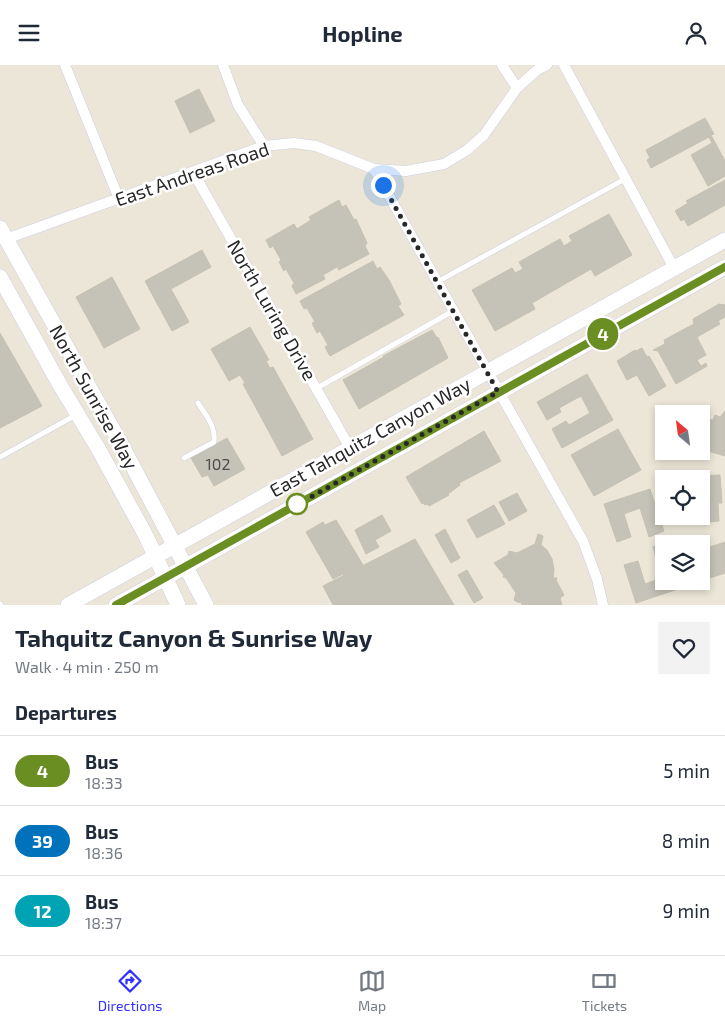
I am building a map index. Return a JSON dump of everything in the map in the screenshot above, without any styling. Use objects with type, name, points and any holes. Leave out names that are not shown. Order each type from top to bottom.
[{"type":"main road","name":"North Sunrise Way","points":[[2,236],[121,444],[206,605]]},
{"type":"main road","name":"East Tahquitz Canyon Way","points":[[68,605],[725,240]]},
{"type":"main road","name":"East Tahquitz Canyon Way","points":[[116,605],[725,267]]},
{"type":"main road","name":"North Sunrise Way","points":[[0,277],[156,556],[178,605]]},
{"type":"street","points":[[65,65],[119,199]]},
{"type":"street","points":[[223,65],[238,105],[264,146]]},
{"type":"street","points":[[502,65],[517,88]]},
{"type":"street","name":"East Andreas Road","points":[[2,236],[119,199],[264,146],[294,143],[316,146],[374,169],[406,171],[444,164],[467,150],[484,135],[517,88],[537,70],[547,65]]},
{"type":"street","points":[[564,65],[674,268]]},
{"type":"street","points":[[374,169],[583,541],[592,563],[603,605]]},
{"type":"street","name":"North Luring Drive","points":[[193,173],[350,448]]},
{"type":"lane","points":[[437,282],[625,179]]},
{"type":"lane","points":[[316,388],[453,311]]},
{"type":"lane","points":[[184,458],[214,442],[215,434],[211,424],[198,403]]},
{"type":"lane","points":[[0,457],[78,415]]},
{"type":"building","points":[[199,89],[215,121],[190,133],[175,101]]},
{"type":"building","points":[[705,118],[714,134],[711,135],[725,161],[725,176],[708,186],[691,155],[712,143],[709,137],[651,168],[647,160],[650,158],[646,150]]},
{"type":"building","points":[[725,180],[725,205],[688,226],[684,219],[681,221],[675,211],[688,203],[686,201]]},
{"type":"building","points":[[339,200],[342,207],[346,205],[354,220],[356,219],[367,243],[365,246],[369,254],[339,270],[337,267],[323,275],[325,279],[296,294],[292,286],[294,283],[286,269],[284,271],[279,262],[281,260],[273,246],[270,248],[266,240],[294,224],[297,229],[311,220],[309,217]]},
{"type":"building","points":[[609,214],[632,255],[595,276],[591,269],[532,303],[535,309],[495,331],[472,290],[512,268],[515,273],[523,269],[519,262],[560,239],[564,246],[572,241],[569,236]]},
{"type":"building","points":[[202,250],[211,267],[171,289],[189,322],[172,331],[145,281]]},
{"type":"building","points":[[373,261],[377,269],[380,267],[389,280],[401,304],[398,306],[404,315],[330,356],[325,347],[328,345],[320,331],[317,333],[312,323],[315,322],[307,308],[304,309],[300,301]]},
{"type":"building","points":[[112,277],[140,329],[104,348],[76,297]]},
{"type":"building","points":[[719,304],[725,305],[725,317],[718,321],[720,324],[697,337],[706,355],[697,360],[701,366],[706,363],[707,366],[676,384],[658,351],[653,350],[665,344],[664,340],[694,324],[693,319]]},
{"type":"building","points":[[250,327],[269,360],[266,361],[270,368],[273,367],[313,439],[282,456],[240,375],[229,381],[211,349]]},
{"type":"building","points":[[432,330],[438,337],[448,358],[359,409],[343,380]]},
{"type":"building","points":[[0,333],[42,406],[0,428]]},
{"type":"building","points":[[642,348],[647,357],[649,356],[666,386],[649,396],[637,375],[627,380],[617,361]]},
{"type":"building","points":[[587,374],[613,420],[562,448],[552,429],[566,421],[569,425],[590,413],[581,396],[559,408],[561,412],[547,420],[537,402]]},
{"type":"building","points":[[725,411],[725,456],[710,452],[710,419],[713,420],[715,415],[720,417]]},
{"type":"building","points":[[618,429],[641,470],[594,496],[571,455]]},
{"type":"building","points":[[484,431],[501,461],[459,483],[460,485],[449,495],[429,506],[424,503],[422,504],[406,477]]},
{"type":"building","points":[[227,438],[245,469],[214,486],[208,475],[202,477],[191,458]]},
{"type":"building","points":[[710,475],[720,475],[722,503],[718,503],[719,521],[710,522]]},
{"type":"building","points":[[650,489],[655,504],[655,525],[662,525],[664,531],[649,537],[640,508],[624,514],[631,537],[617,542],[604,504]]},
{"type":"building","points":[[517,493],[527,511],[509,521],[499,502]]},
{"type":"building","points":[[494,505],[505,524],[477,538],[467,520]]},
{"type":"building","points":[[382,515],[391,531],[375,540],[379,547],[366,554],[355,530]]},
{"type":"building","points":[[336,520],[363,565],[333,579],[306,532],[323,522],[325,525]]},
{"type":"building","points":[[445,529],[460,558],[451,563],[435,535]]},
{"type":"building","points":[[538,534],[543,536],[541,545],[547,550],[552,559],[553,578],[557,578],[556,580],[564,595],[560,598],[562,605],[522,605],[520,600],[519,603],[514,600],[516,593],[494,563],[508,555],[509,551],[517,553],[535,544]]},
{"type":"building","points":[[415,539],[454,605],[333,605],[323,586]]},
{"type":"building","points":[[725,542],[725,573],[710,578],[710,547]]},
{"type":"building","points":[[638,561],[645,584],[655,580],[655,590],[675,590],[636,603],[624,565]]},
{"type":"building","points":[[467,570],[483,598],[474,603],[458,575]]},
{"type":"bus line","name":"4","points":[[116,605],[725,267]]},
{"type":"route","points":[[297,504],[293,507],[498,392],[383,185]]}]
